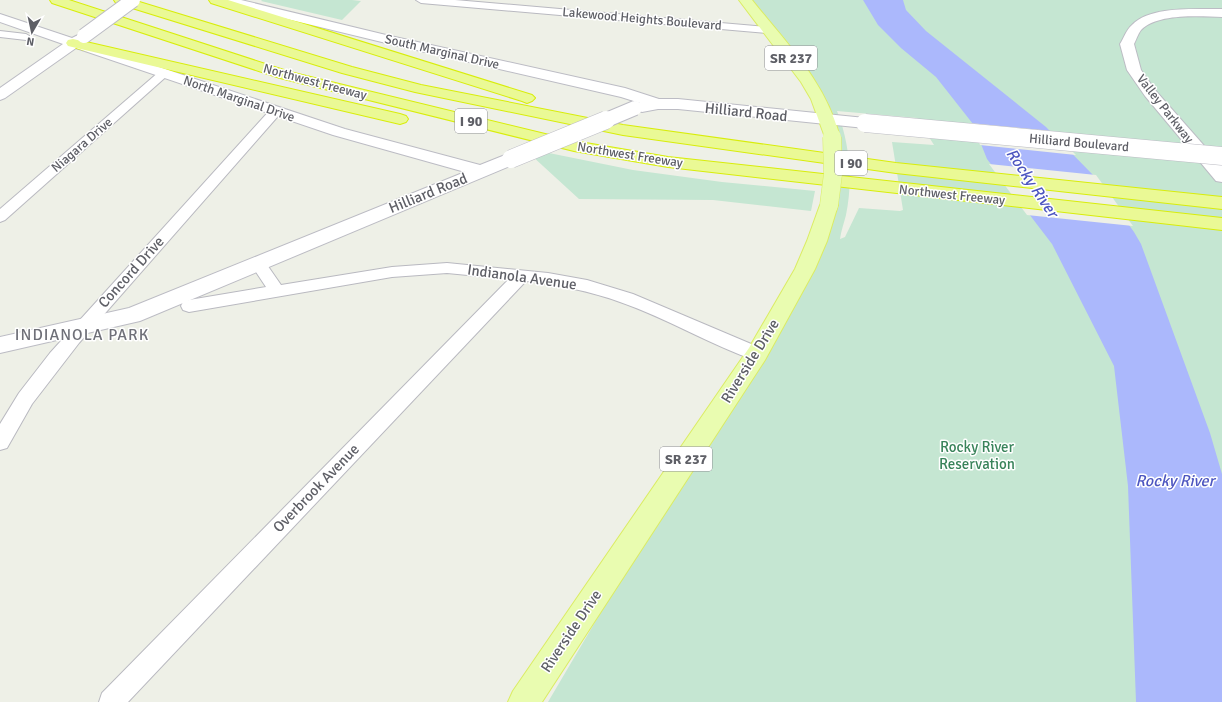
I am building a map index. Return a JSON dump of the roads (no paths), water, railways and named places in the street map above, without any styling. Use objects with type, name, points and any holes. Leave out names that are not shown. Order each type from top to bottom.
[{"type":"highway","name":"Northwest Freeway","points":[[56,0],[285,75],[574,146],[668,162],[898,189],[1222,224]]},
{"type":"highway","name":"Northwest Freeway","points":[[120,0],[347,70],[412,87],[622,130],[896,168],[1222,203]]},
{"type":"highway","points":[[215,0],[578,113],[622,130]]},
{"type":"highway","points":[[78,40],[414,123]]},
{"type":"highway","points":[[429,126],[570,154],[654,167],[736,176],[868,185]]},
{"type":"main road","points":[[0,95],[134,0]]},
{"type":"main road","name":"South Marginal Drive","points":[[225,0],[386,39],[625,93],[658,104]]},
{"type":"main road","name":"Riverside Drive","points":[[524,702],[757,354],[805,268],[817,241],[829,205],[833,174],[831,128],[808,81],[745,0]]},
{"type":"main road","name":"Valley Parkway","points":[[1222,13],[1180,12],[1148,20],[1136,27],[1127,44],[1134,70],[1150,93],[1222,177]]},
{"type":"main road","name":"North Marginal Drive","points":[[0,18],[78,40],[164,73],[275,112],[339,132],[481,171]]},
{"type":"main road","name":"Hilliard Road","points":[[0,345],[133,315],[635,108],[658,104],[678,104],[831,128],[865,122]]},
{"type":"main road","name":"Hilliard Boulevard","points":[[865,122],[1222,156]]},
{"type":"street","name":"Lakewood Heights Boulevard","points":[[422,0],[768,30]]},
{"type":"street","points":[[0,34],[26,37]]},
{"type":"street","name":"Niagara Drive","points":[[0,217],[164,73]]},
{"type":"street","name":"Concord Drive","points":[[0,442],[13,416],[33,388],[82,327],[275,112]]},
{"type":"street","points":[[258,263],[276,292]]},
{"type":"street","name":"Indianola Avenue","points":[[189,306],[392,272],[447,268],[548,278],[587,286],[627,298],[757,354]]},
{"type":"street","name":"Overbrook Avenue","points":[[111,702],[522,275]]},
{"type":"water","name":"Rocky River","points":[[863,0],[903,0],[906,10],[926,31],[1046,127],[1093,175],[1141,244],[1210,433],[1222,474],[1222,702],[1136,702],[1128,486],[1114,366],[1052,244],[987,159],[973,124],[936,77],[901,48],[878,25]]},
{"type":"district","name":"INDIANOLA PARK","points":[[82,335]]},
{"type":"park label","name":"Rocky River Reservation","points":[[977,456]]}]
